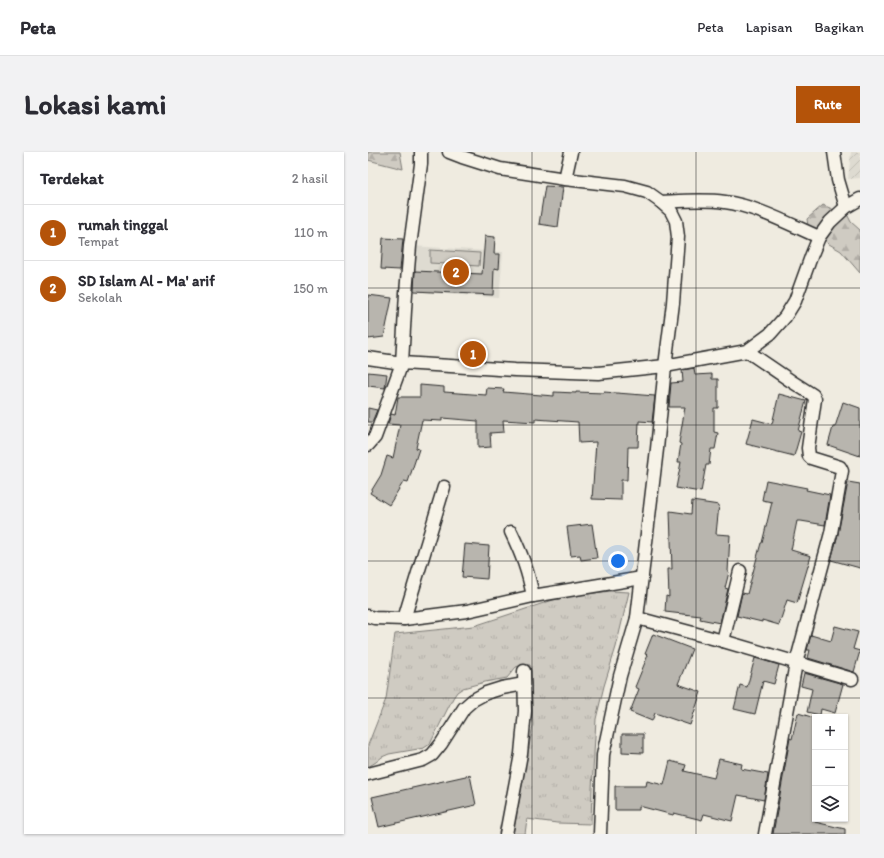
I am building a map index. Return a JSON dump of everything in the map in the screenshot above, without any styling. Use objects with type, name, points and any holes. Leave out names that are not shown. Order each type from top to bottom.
[{"type":"street","points":[[368,445],[375,437],[402,363],[409,254],[421,164],[421,152]]},
{"type":"street","points":[[449,152],[500,169],[625,186],[647,192],[671,211],[676,221],[678,237],[673,303],[637,618],[620,676],[603,755],[600,834],[604,834]]},
{"type":"street","points":[[565,179],[571,152]]},
{"type":"street","points":[[834,152],[838,180],[846,206]]},
{"type":"street","points":[[368,358],[402,363],[514,370],[598,373],[665,366],[747,351],[770,334],[785,317],[795,302],[812,254],[820,237],[830,222],[846,206],[860,199]]},
{"type":"street","points":[[661,202],[694,200],[726,202],[755,209],[820,237]]},
{"type":"street","points":[[747,351],[791,382],[813,395],[815,399],[808,448],[809,456],[811,458],[840,467],[842,471],[830,533],[796,663],[765,834]]},
{"type":"street","points":[[404,619],[444,487]]},
{"type":"street","points":[[511,532],[528,572],[533,596]]},
{"type":"street","points":[[723,641],[740,571]]},
{"type":"street","points":[[368,616],[374,618],[404,619],[467,611],[533,596],[642,578]]},
{"type":"street","points":[[637,618],[723,641],[852,679]]},
{"type":"street","points":[[506,834],[521,754],[525,711],[524,671]]},
{"type":"street","points":[[368,774],[423,760],[432,755],[441,744],[464,708],[473,700],[486,693],[524,684]]},
{"type":"shaded area","points":[[851,152],[860,152],[860,178],[848,179]]},
{"type":"shaded area","points":[[412,246],[503,252],[499,298],[409,291]]},
{"type":"green space","points":[[368,152],[400,152],[403,169],[368,160]]},
{"type":"green space","points":[[823,205],[848,216],[851,222],[860,230],[860,273],[841,251],[829,244],[808,226],[807,219]]},
{"type":"green space","points":[[430,250],[480,253],[479,266],[430,263]]},
{"type":"green space","points":[[610,591],[629,592],[616,647],[596,719],[591,824],[557,823],[527,819],[525,834],[513,834],[533,725],[530,665],[516,667],[507,678],[463,688],[457,692],[453,698],[430,744],[424,748],[389,754],[368,767],[368,745],[386,699],[395,634],[474,626],[553,600]]},
{"type":"building","points":[[545,186],[563,187],[558,227],[539,224]]},
{"type":"building","points":[[485,236],[495,237],[494,254],[500,254],[499,269],[494,268],[493,295],[414,291],[415,271],[482,274]]},
{"type":"building","points":[[383,238],[403,239],[400,270],[381,269]]},
{"type":"building","points":[[368,295],[392,298],[384,337],[368,339]]},
{"type":"building","points":[[466,344],[482,346],[480,360],[464,359]]},
{"type":"building","points":[[694,368],[695,375],[712,374],[712,379],[718,379],[718,408],[714,408],[714,432],[718,433],[715,449],[711,449],[709,465],[706,465],[701,492],[676,488],[681,462],[678,462],[681,444],[679,443],[685,407],[669,407],[671,383],[683,382],[682,370]]},
{"type":"building","points":[[368,372],[387,374],[385,388],[368,386]]},
{"type":"building","points":[[420,385],[444,387],[444,392],[486,395],[487,388],[504,389],[503,392],[554,396],[554,392],[604,392],[655,396],[652,422],[639,421],[638,447],[628,447],[627,480],[621,480],[621,500],[592,499],[596,442],[579,443],[578,422],[535,419],[535,422],[503,420],[504,432],[490,433],[491,447],[478,448],[478,421],[442,418],[442,421],[422,420],[416,448],[419,449],[408,482],[404,481],[389,505],[370,493],[381,475],[387,456],[393,458],[400,425],[388,424],[391,414],[395,415],[398,397],[420,397]]},
{"type":"building","points":[[779,394],[806,401],[798,431],[801,432],[794,456],[746,444],[753,419],[772,424]]},
{"type":"building","points":[[843,402],[860,408],[860,456],[828,445],[833,427],[835,427]]},
{"type":"building","points":[[368,408],[377,410],[372,422],[368,422]]},
{"type":"building","points":[[766,480],[807,488],[806,490],[830,495],[825,525],[797,521],[791,550],[811,556],[797,603],[787,600],[779,625],[762,620],[762,622],[737,616],[742,593],[747,594],[772,502],[762,500]]},
{"type":"building","points":[[848,482],[860,484],[860,568],[831,560],[838,534]]},
{"type":"building","points":[[692,501],[719,505],[716,534],[730,535],[729,572],[725,588],[728,589],[720,623],[700,619],[701,616],[665,612],[666,596],[669,597],[668,569],[672,569],[670,511],[691,514]]},
{"type":"building","points":[[592,524],[597,558],[581,560],[580,555],[571,556],[567,527]]},
{"type":"building","points":[[465,544],[489,546],[487,579],[462,577]]},
{"type":"building","points":[[835,626],[858,632],[853,649],[860,651],[854,672],[808,658],[810,650],[807,650],[811,635],[831,641]]},
{"type":"building","points":[[653,634],[692,649],[678,684],[701,692],[690,725],[655,713],[652,721],[630,712],[639,689],[635,687],[648,655],[645,654]]},
{"type":"building","points":[[755,658],[779,665],[774,684],[763,681],[755,714],[734,709],[740,685],[747,687]]},
{"type":"building","points":[[804,673],[843,684],[835,713],[821,709],[820,714],[807,712],[812,689],[801,686]]},
{"type":"building","points":[[798,713],[812,717],[812,822],[845,829],[845,834],[773,834],[790,738],[792,739]]},
{"type":"building","points":[[622,734],[643,734],[643,753],[622,752]]},
{"type":"building","points":[[719,759],[742,764],[741,769],[768,774],[764,800],[738,795],[732,821],[704,814],[702,820],[674,813],[673,815],[639,806],[639,810],[615,810],[615,786],[646,786],[647,781],[664,785],[670,761],[686,765],[684,771],[714,778]]},
{"type":"building","points":[[470,775],[476,805],[379,827],[372,797]]},
{"type":"place","name":"SD Islam Al - Ma' arif","points":[[456,272]]},
{"type":"place","name":"rumah tinggal","points":[[473,354]]}]
